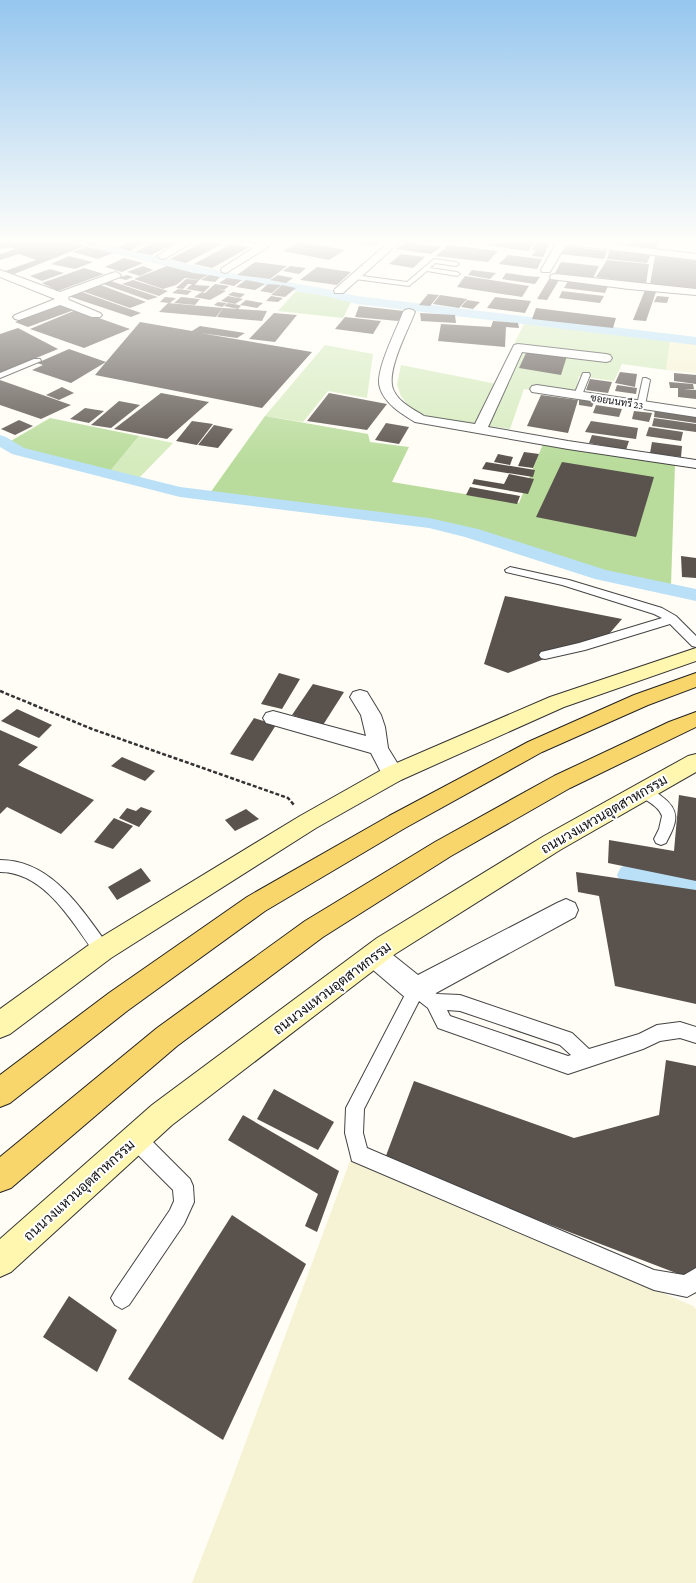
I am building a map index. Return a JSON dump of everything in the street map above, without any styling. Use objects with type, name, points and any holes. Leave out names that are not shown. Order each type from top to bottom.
[{"type":"main road","points":[[0,1025],[102,950],[308,822],[393,774],[557,702],[696,654]]},
{"type":"main road","points":[[0,1093],[118,1002],[256,904],[397,822],[535,747],[641,700],[696,680]]},
{"type":"main road","points":[[0,1177],[167,1037],[314,929],[443,849],[562,782],[676,727],[696,720]]},
{"type":"main road","name":"ถนนวงแหวนอุตสาหกรรม","points":[[0,1261],[168,1111],[374,955],[552,843],[696,762]]},
{"type":"street","points":[[408,316],[387,370],[385,383],[391,396],[401,407],[420,419],[479,430],[696,464]]},
{"type":"street","points":[[479,430],[518,348],[606,358]]},
{"type":"street","name":"ซอยนนทรี 23","points":[[537,389],[696,412]]},
{"type":"street","points":[[360,697],[371,712],[378,748],[393,774]]},
{"type":"street","points":[[273,718],[378,748]]},
{"type":"street","points":[[374,955],[425,996],[566,910]]},
{"type":"lane","points":[[0,376],[37,361]]},
{"type":"lane","points":[[578,395],[586,375]]},
{"type":"lane","points":[[641,405],[646,380]]},
{"type":"lane","points":[[510,570],[565,582],[658,611],[672,619],[696,643]]},
{"type":"lane","points":[[545,655],[581,647],[672,619]]},
{"type":"lane","points":[[644,791],[666,807],[670,816],[668,826],[661,839]]},
{"type":"lane","points":[[0,866],[15,867],[35,876],[58,894],[74,911],[102,950]]},
{"type":"lane","points":[[425,996],[460,1003],[566,1039],[586,1058]]},
{"type":"lane","points":[[425,996],[444,1022],[568,1065],[643,1041],[657,1033],[680,1030],[696,1035]]},
{"type":"lane","points":[[425,996],[355,1108],[354,1133],[359,1154],[654,1280],[687,1286],[696,1278]]},
{"type":"lane","points":[[122,1298],[177,1217],[184,1202],[183,1186],[136,1139]]},
{"type":"path","points":[[0,691],[92,729],[288,798],[308,822]]},
{"type":"shaded area","points":[[670,341],[696,344],[696,373],[666,370]]},
{"type":"shaded area","points":[[351,1158],[693,1306],[696,1309],[696,1583],[192,1583]]},
{"type":"green space","points":[[323,316],[344,316],[343,318]]},
{"type":"green space","points":[[524,324],[670,341],[666,370],[622,364],[614,381],[579,376],[574,398],[524,389],[510,429],[424,416],[410,408],[401,396],[397,385],[401,365],[497,384],[504,364]]},
{"type":"green space","points":[[325,345],[373,354],[367,398],[328,391],[303,422],[265,416]]},
{"type":"green space","points":[[265,416],[368,434],[370,442],[409,447],[392,482],[519,503],[543,444],[675,464],[671,586],[612,575],[497,538],[440,522],[368,511],[210,493]]},
{"type":"green space","points":[[50,418],[139,436],[110,471],[17,447],[9,442]]},
{"type":"green space","points":[[139,436],[173,443],[139,478],[110,471]]},
{"type":"building","points":[[30,316],[58,316],[28,327],[15,322]]},
{"type":"building","points":[[62,316],[93,316],[130,329],[84,348],[30,329]]},
{"type":"building","points":[[218,316],[265,316],[262,321],[217,317]]},
{"type":"building","points":[[271,316],[296,316],[275,342],[249,339]]},
{"type":"building","points":[[355,316],[401,316],[398,321]]},
{"type":"building","points":[[420,316],[455,316],[456,323],[421,321]]},
{"type":"building","points":[[533,316],[599,316],[616,318],[613,328],[532,319]]},
{"type":"building","points":[[635,316],[648,316],[646,321],[633,320]]},
{"type":"building","points":[[345,317],[381,321],[373,334],[335,329]]},
{"type":"building","points":[[493,321],[518,323],[519,328],[506,327],[505,347],[438,341],[441,324],[491,327]]},
{"type":"building","points":[[140,322],[192,331],[200,326],[245,333],[237,338],[200,333],[312,352],[262,408],[95,375]]},
{"type":"building","points":[[18,328],[58,349],[0,373],[0,334]]},
{"type":"building","points":[[69,349],[106,362],[71,383],[32,370],[43,365],[37,363]]},
{"type":"building","points":[[527,351],[567,356],[561,375],[519,368]]},
{"type":"building","points":[[620,372],[637,374],[635,387],[615,383]]},
{"type":"building","points":[[674,373],[696,375],[696,384],[674,381]]},
{"type":"building","points":[[590,379],[612,382],[608,393],[586,390]]},
{"type":"building","points":[[0,380],[71,405],[41,419],[0,405]]},
{"type":"building","points":[[669,382],[693,384],[694,389],[684,389],[696,390],[696,399],[678,397],[678,388],[670,388]]},
{"type":"building","points":[[617,385],[637,388],[636,394],[615,391]]},
{"type":"building","points":[[62,387],[74,393],[59,400],[46,395]]},
{"type":"building","points":[[161,393],[209,402],[167,439],[114,429]]},
{"type":"building","points":[[329,393],[387,404],[367,430],[307,421]]},
{"type":"building","points":[[541,395],[578,400],[568,433],[527,426]]},
{"type":"building","points":[[579,398],[595,400],[592,407],[579,405]]},
{"type":"building","points":[[119,401],[140,405],[111,428],[91,425]]},
{"type":"building","points":[[596,405],[622,409],[619,417],[593,413]]},
{"type":"building","points":[[85,408],[104,411],[89,423],[70,419]]},
{"type":"building","points":[[655,409],[696,414],[696,423],[654,417]]},
{"type":"building","points":[[634,411],[652,413],[649,422],[632,419]]},
{"type":"building","points":[[654,418],[696,424],[696,432],[652,426]]},
{"type":"building","points":[[19,420],[33,426],[15,435],[1,429]]},
{"type":"building","points":[[192,421],[213,424],[197,445],[176,441]]},
{"type":"building","points":[[591,421],[638,428],[636,439],[585,432]]},
{"type":"building","points":[[386,423],[409,427],[399,444],[375,440]]},
{"type":"building","points":[[214,425],[233,429],[218,448],[198,445]]},
{"type":"building","points":[[649,427],[683,432],[681,441],[646,436]]},
{"type":"building","points":[[592,435],[629,441],[626,450],[589,443]]},
{"type":"building","points":[[652,442],[682,446],[681,457],[650,453]]},
{"type":"building","points":[[524,452],[539,454],[533,468],[518,466]]},
{"type":"building","points":[[498,454],[513,457],[510,465],[494,462]]},
{"type":"building","points":[[486,462],[535,470],[533,477],[482,469]]},
{"type":"building","points":[[562,462],[654,477],[636,537],[536,517]]},
{"type":"building","points":[[509,474],[534,479],[528,494],[472,484],[474,479],[504,484]]},
{"type":"building","points":[[470,487],[520,496],[517,504],[466,495]]},
{"type":"building","points":[[681,556],[696,558],[696,578],[682,577]]},
{"type":"building","points":[[505,596],[622,619],[609,634],[508,673],[484,664]]},
{"type":"building","points":[[279,673],[300,679],[282,709],[261,704]]},
{"type":"building","points":[[313,684],[344,692],[323,725],[292,715]]},
{"type":"building","points":[[17,709],[52,725],[39,738],[1,721]]},
{"type":"building","points":[[254,718],[276,725],[253,761],[230,754]]},
{"type":"building","points":[[0,730],[38,747],[18,765],[94,800],[61,834],[7,807],[0,814]]},
{"type":"building","points":[[122,757],[155,771],[145,781],[111,766]]},
{"type":"building","points":[[679,795],[696,798],[696,881],[608,863],[609,840],[674,851]]},
{"type":"building","points":[[141,807],[152,811],[139,827],[119,818],[127,808],[136,811]]},
{"type":"building","points":[[246,809],[259,819],[235,831],[225,820]]},
{"type":"building","points":[[114,818],[133,826],[113,849],[94,842]]},
{"type":"building","points":[[141,868],[151,881],[117,900],[108,887]]},
{"type":"building","points":[[576,872],[696,890],[696,1004],[615,986],[599,896],[578,892]]},
{"type":"building","points":[[666,1060],[696,1066],[696,1270],[689,1278],[384,1161],[414,1081],[574,1138],[659,1115]]},
{"type":"building","points":[[274,1089],[334,1122],[318,1150],[257,1119]]},
{"type":"building","points":[[243,1115],[339,1171],[317,1232],[305,1226],[318,1194],[228,1140]]},
{"type":"building","points":[[232,1215],[306,1264],[223,1440],[128,1379]]},
{"type":"building","points":[[69,1296],[117,1330],[97,1372],[43,1337]]},
{"type":"waterway","points":[[488,316],[696,341]]},
{"type":"waterway","points":[[0,440],[18,451],[180,492],[429,523],[471,533],[602,575],[696,595]]},
{"type":"waterway","points":[[631,875],[696,884]]}]
